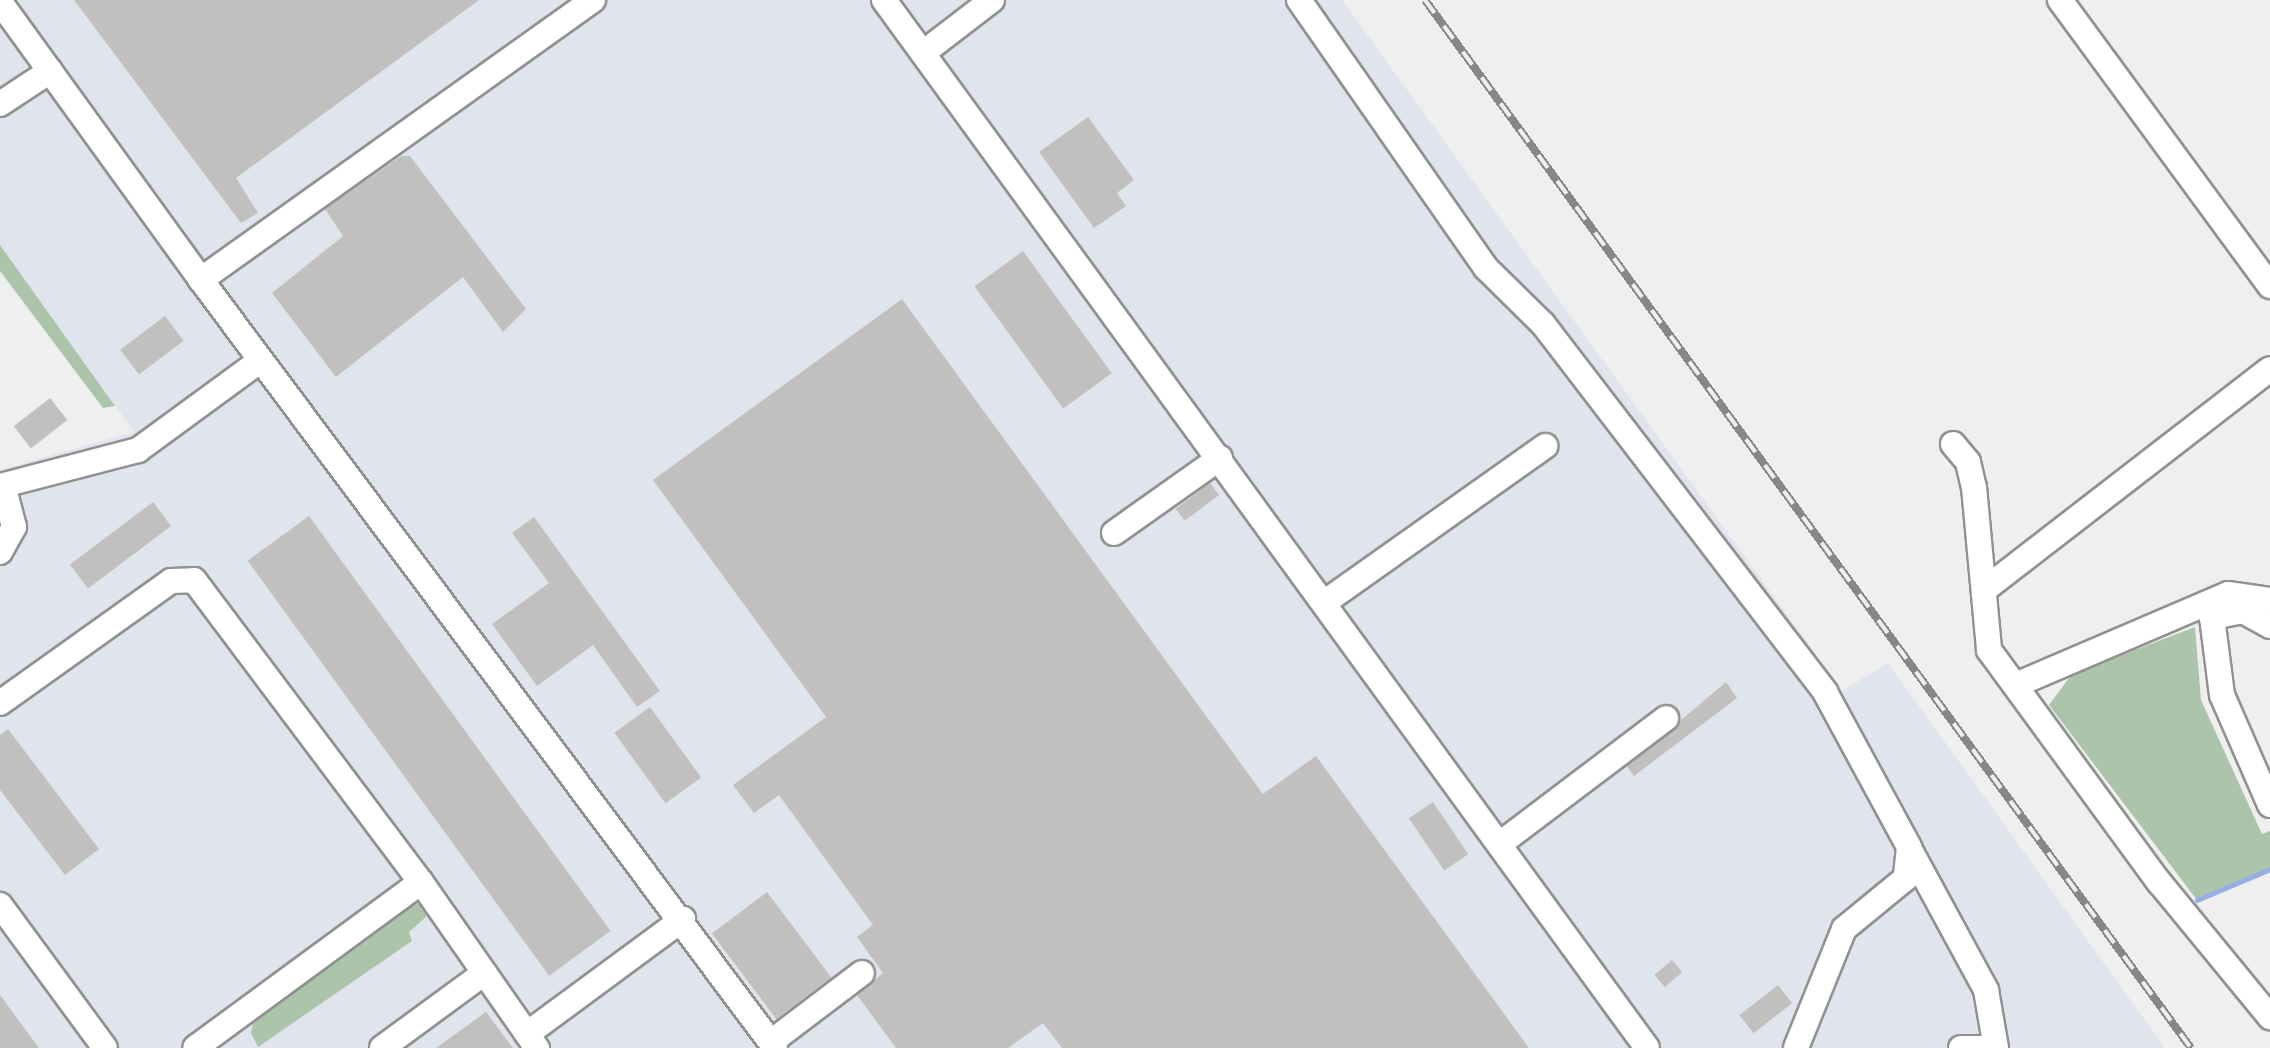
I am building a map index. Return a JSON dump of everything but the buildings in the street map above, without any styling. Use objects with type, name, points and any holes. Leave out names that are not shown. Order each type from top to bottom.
[{"type":"street","points":[[201,280],[593,0]]},
{"type":"street","points":[[884,0],[1325,601],[1647,1048]]},
{"type":"street","points":[[923,53],[992,0]]},
{"type":"street","points":[[1299,0],[1486,268],[1542,324],[1825,692],[1986,990],[1996,1048],[1961,1048]]},
{"type":"street","points":[[2060,0],[2270,286]]},
{"type":"street","points":[[0,2],[201,280],[683,919],[773,1045],[862,973]]},
{"type":"street","points":[[0,104],[50,71]]},
{"type":"street","points":[[0,552],[14,527],[2,486],[138,450],[261,360]]},
{"type":"street","points":[[1984,590],[2270,369]]},
{"type":"street","points":[[1953,444],[1968,462],[1974,486],[1989,650],[2018,684],[2159,882],[2270,1017]]},
{"type":"street","points":[[1325,601],[1545,446]]},
{"type":"street","points":[[1114,533],[1220,458]]},
{"type":"street","points":[[0,703],[171,581],[194,580],[421,882],[532,1041],[683,919]]},
{"type":"street","points":[[2018,684],[2228,594],[2270,600]]},
{"type":"street","points":[[2195,608],[2218,607],[2223,616]]},
{"type":"street","points":[[2270,626],[2243,611],[2212,617],[2222,695],[2270,805]]},
{"type":"street","points":[[1501,843],[1666,718]]},
{"type":"street","points":[[1797,1048],[1844,929],[1906,878],[1909,847]]},
{"type":"street","points":[[195,1048],[421,882]]},
{"type":"street","points":[[0,905],[105,1048]]},
{"type":"street","points":[[382,1048],[484,973]]},
{"type":"shaded area","points":[[0,0],[1342,0],[1842,691],[1888,663],[2165,1048],[0,1048],[0,470],[134,432],[0,245]]},
{"type":"green space","points":[[0,245],[115,406],[103,408],[0,271]]},
{"type":"green space","points":[[2195,627],[2201,700],[2262,834],[2270,831],[2270,869],[2197,900],[2049,705],[2072,674]]},
{"type":"green space","points":[[419,904],[427,916],[409,932],[412,941],[258,1047],[251,1033],[255,1015],[405,905]]},
{"type":"waterway","points":[[2197,900],[2270,869]]},
{"type":"railway","points":[[1425,0],[2191,1048]]}]
